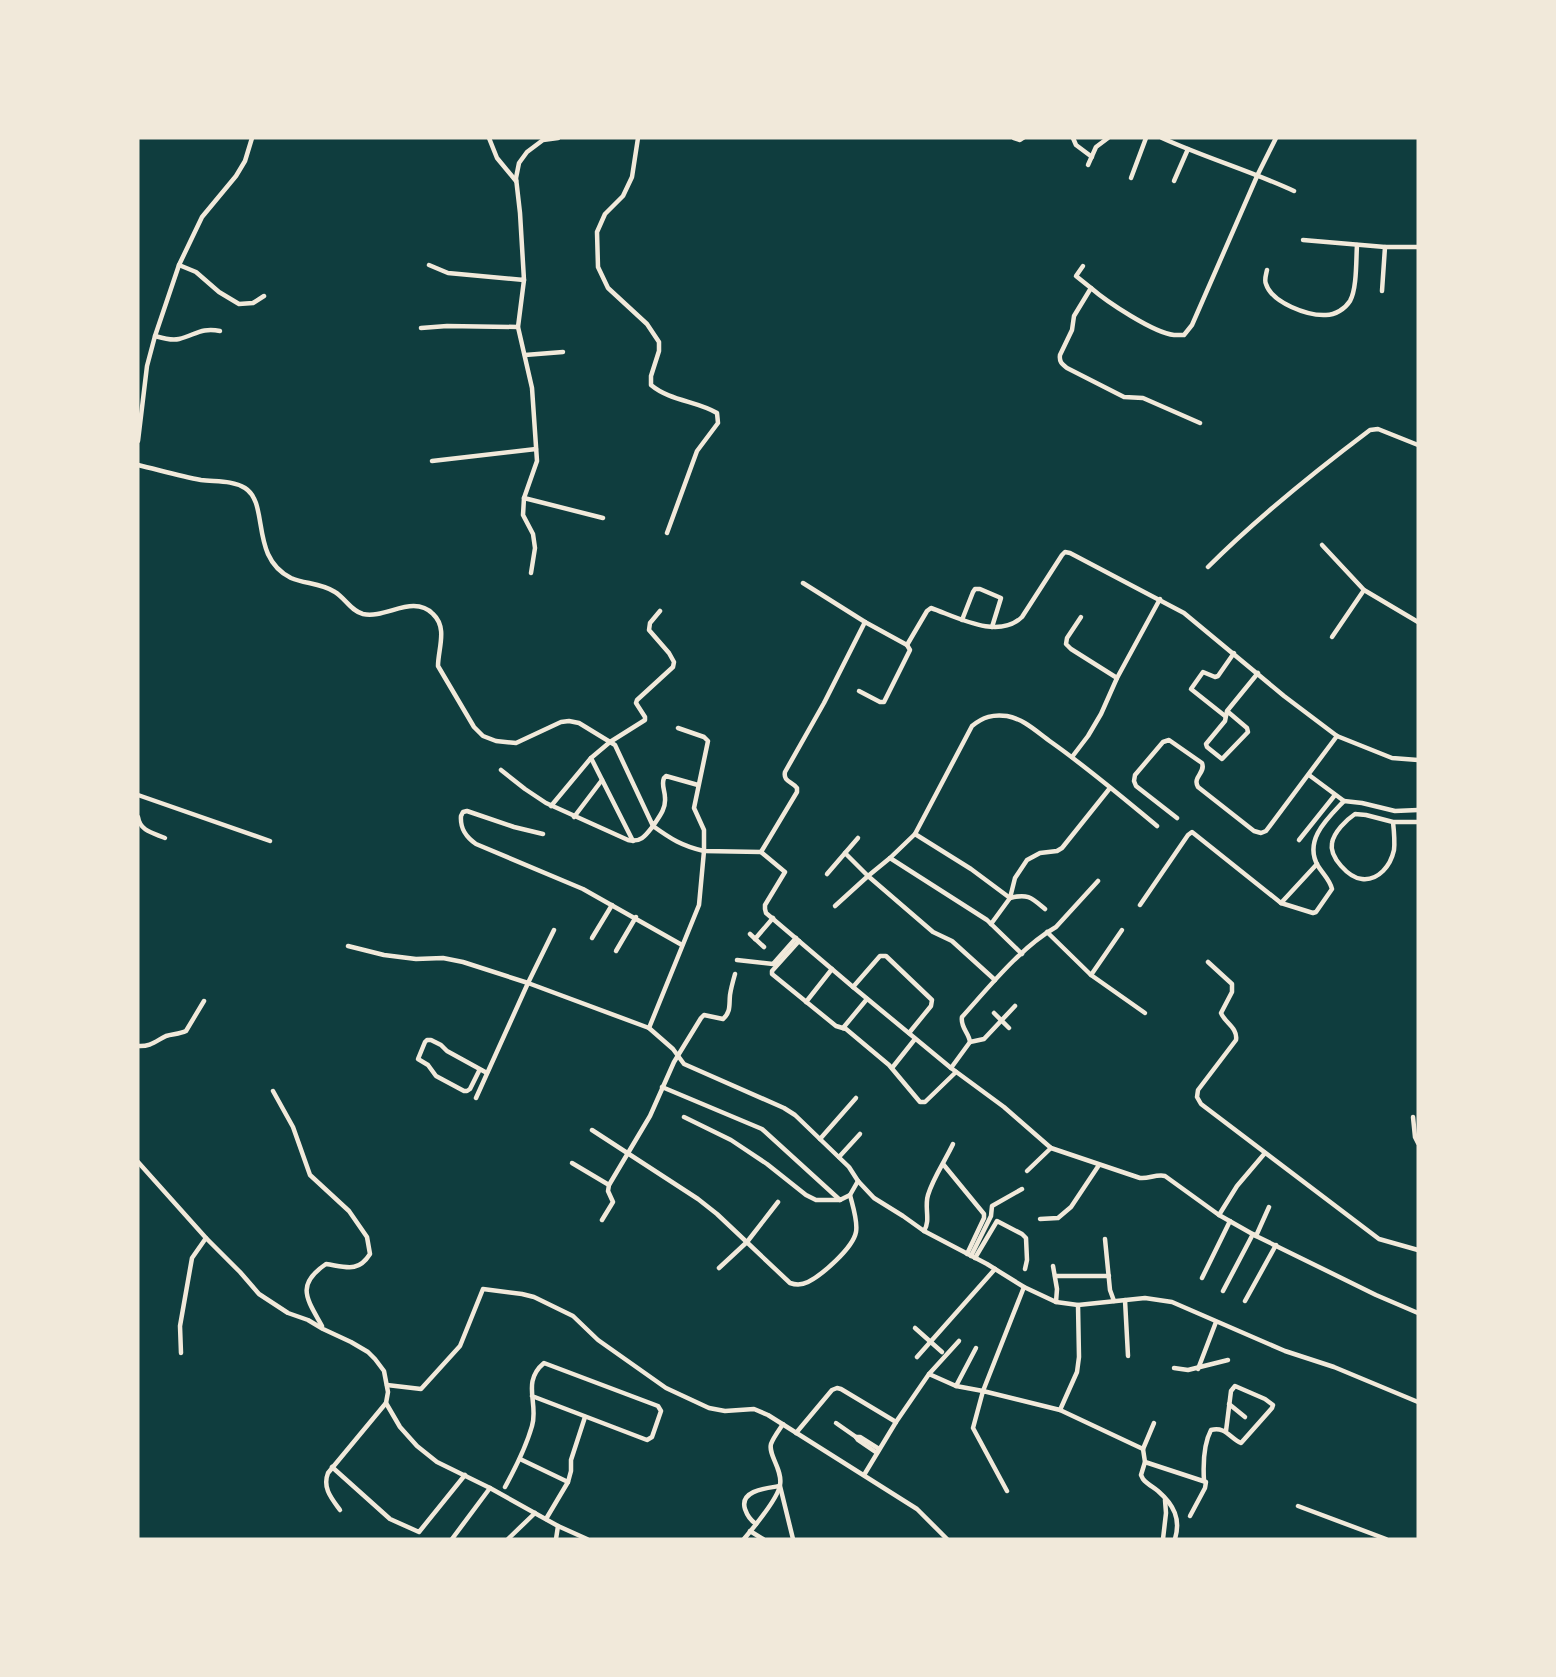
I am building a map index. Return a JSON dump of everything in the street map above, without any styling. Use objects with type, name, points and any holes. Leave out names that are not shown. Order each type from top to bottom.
[{"type":"street","points":[[138,441],[147,366],[179,265],[202,217],[241,168],[252,138]]},
{"type":"street","points":[[489,138],[497,158],[516,181]]},
{"type":"street","points":[[531,573],[535,548],[533,534],[523,515],[524,498],[537,461],[532,388],[518,327],[524,280],[516,181],[519,163],[526,152],[543,140],[558,138]]},
{"type":"street","points":[[638,138],[632,177],[623,196],[605,214],[597,232],[598,267],[608,288],[647,324],[659,342],[651,385],[660,392],[717,413],[718,423],[697,451],[667,533]]},
{"type":"street","points":[[1014,138],[1020,140],[1023,138]]},
{"type":"street","points":[[1073,138],[1076,145],[1092,157]]},
{"type":"street","points":[[1088,165],[1096,147],[1108,138]]},
{"type":"street","points":[[1131,178],[1146,138]]},
{"type":"street","points":[[1162,138],[1258,174],[1294,191]]},
{"type":"street","points":[[1083,266],[1076,276],[1104,299],[1158,330],[1184,335],[1192,325],[1276,138]]},
{"type":"street","points":[[1174,181],[1188,149]]},
{"type":"street","points":[[1303,240],[1384,247],[1418,247]]},
{"type":"street","points":[[1267,270],[1265,283],[1278,300],[1310,312],[1332,314],[1346,305],[1352,295],[1357,245]]},
{"type":"street","points":[[1382,291],[1384,247]]},
{"type":"street","points":[[179,265],[196,272],[219,292],[239,304],[253,303],[264,296]]},
{"type":"street","points":[[429,265],[448,273],[524,280]]},
{"type":"street","points":[[1091,288],[1074,316],[1072,330],[1060,355],[1061,364],[1124,397],[1143,398],[1200,423]]},
{"type":"street","points":[[421,328],[518,327]]},
{"type":"street","points":[[155,336],[170,340],[199,331],[211,329],[220,331]]},
{"type":"street","points":[[525,355],[563,352]]},
{"type":"street","points":[[138,365],[147,366]]},
{"type":"street","points":[[1208,567],[1239,536],[1303,481],[1370,429],[1378,429],[1418,446]]},
{"type":"street","points":[[432,461],[536,449]]},
{"type":"street","points":[[138,465],[202,480],[234,484],[247,489],[255,500],[267,555],[279,570],[293,579],[321,585],[336,593],[354,610],[363,614],[383,613],[407,606],[421,607],[433,614],[441,627],[438,666],[474,728],[483,736],[496,741],[516,743],[561,722],[579,723],[615,745],[653,826],[672,841],[704,851],[761,852],[785,872],[765,905],[766,913],[915,1039],[1004,1107],[1051,1148],[1145,1179],[1159,1174],[1165,1176],[1219,1215],[1254,1235],[1418,1313]]},
{"type":"street","points":[[524,498],[603,518]]},
{"type":"street","points":[[1322,545],[1364,590],[1418,622]]},
{"type":"street","points":[[907,645],[931,608],[979,626],[992,627],[1017,622],[1065,552],[1070,553],[1184,613],[1284,696],[1337,736],[1392,758],[1418,760]]},
{"type":"street","points":[[803,583],[907,645],[910,650],[884,702],[859,691]]},
{"type":"street","points":[[962,620],[973,592],[975,589],[980,589],[1001,598],[992,627]]},
{"type":"street","points":[[1332,637],[1364,590]]},
{"type":"street","points":[[1072,757],[1088,736],[1107,702],[1160,599]]},
{"type":"street","points":[[551,806],[591,758],[610,742],[643,723],[645,717],[637,700],[673,667],[673,658],[649,630],[660,611]]},
{"type":"street","points":[[1081,618],[1067,638],[1066,644],[1118,678]]},
{"type":"street","points":[[761,852],[797,792],[795,785],[786,781],[785,772],[824,703],[865,622]]},
{"type":"street","points":[[1234,653],[1218,676],[1203,672],[1191,689],[1226,713],[1246,728],[1248,732],[1222,759],[1205,745],[1225,721],[1226,713],[1258,673]]},
{"type":"street","points":[[835,906],[915,834],[972,726],[981,718],[994,715],[1008,716],[1022,721],[1072,757],[1157,826]]},
{"type":"street","points":[[649,1028],[699,905],[704,830],[694,808],[708,741],[704,737],[678,728]]},
{"type":"street","points":[[1177,818],[1137,786],[1134,781],[1135,775],[1163,742],[1168,740],[1202,763],[1202,771],[1195,782],[1198,787],[1254,831],[1261,833],[1266,831],[1337,736]]},
{"type":"street","points":[[591,758],[633,841]]},
{"type":"street","points":[[501,770],[551,806],[633,841],[644,838],[663,812],[665,797],[662,783],[666,776],[698,785]]},
{"type":"street","points":[[1309,775],[1344,801],[1395,811],[1418,810]]},
{"type":"street","points":[[574,817],[602,780]]},
{"type":"street","points":[[991,924],[1010,898],[1015,878],[1027,860],[1062,848],[1110,788]]},
{"type":"street","points":[[138,795],[270,841]]},
{"type":"street","points":[[1299,840],[1335,795]]},
{"type":"street","points":[[1140,905],[1192,832],[1281,903],[1312,913],[1319,910],[1332,889],[1330,882],[1317,864],[1314,850],[1316,836],[1344,801]]},
{"type":"street","points":[[543,834],[467,811],[461,816],[466,837],[476,844],[583,889],[682,945]]},
{"type":"street","points":[[1393,822],[1394,850],[1391,861],[1375,878],[1362,879],[1353,876],[1334,858],[1331,851],[1335,834],[1354,814],[1393,822],[1418,822]]},
{"type":"street","points":[[138,817],[144,829],[165,838]]},
{"type":"street","points":[[915,834],[971,869],[1010,898],[1026,896],[1033,898],[1045,909]]},
{"type":"street","points":[[827,874],[858,838]]},
{"type":"street","points":[[845,853],[933,932],[951,941],[995,980]]},
{"type":"street","points":[[890,858],[991,924],[1022,954]]},
{"type":"street","points":[[1281,903],[1317,864]]},
{"type":"street","points":[[970,1042],[962,1024],[962,1017],[995,980],[1047,932],[1056,927],[1098,881]]},
{"type":"street","points":[[592,938],[612,905]]},
{"type":"street","points":[[616,951],[636,918]]},
{"type":"street","points":[[755,939],[773,918]]},
{"type":"street","points":[[476,1098],[554,930]]},
{"type":"street","points":[[1091,975],[1122,930]]},
{"type":"street","points":[[1047,932],[1091,975],[1145,1013]]},
{"type":"street","points":[[750,934],[764,947]]},
{"type":"street","points":[[737,960],[773,964],[798,940]]},
{"type":"street","points":[[798,940],[772,973],[836,1026],[843,1028],[892,1068],[921,1103],[925,1102],[956,1072]]},
{"type":"street","points":[[348,946],[384,955],[417,959],[443,958],[463,962],[528,983],[649,1028],[673,1049],[684,1064],[795,1115],[849,1167],[874,1198],[924,1232],[1056,1302],[1078,1305],[1145,1298],[1172,1302],[1285,1352],[1334,1368],[1418,1402]]},
{"type":"street","points":[[853,987],[880,956],[886,956],[932,1000],[931,1006],[909,1033]]},
{"type":"street","points":[[1208,962],[1232,984],[1232,992],[1221,1013],[1237,1035],[1236,1040],[1198,1090],[1197,1097],[1201,1104],[1379,1239],[1418,1250]]},
{"type":"street","points":[[806,1002],[832,969]]},
{"type":"street","points":[[602,1220],[613,1202],[608,1191],[609,1185],[650,1116],[674,1062],[702,1016],[723,1019],[727,1016],[735,974]]},
{"type":"street","points":[[843,1028],[867,999]]},
{"type":"street","points":[[138,1046],[153,1044],[168,1035],[181,1034],[186,1031],[204,1001]]},
{"type":"street","points":[[951,1068],[970,1042],[984,1039],[1015,1006]]},
{"type":"street","points":[[994,1013],[1009,1028]]},
{"type":"street","points":[[892,1068],[915,1039]]},
{"type":"street","points":[[480,1069],[470,1089],[464,1091],[436,1076],[428,1065],[418,1059],[418,1056],[427,1040],[431,1040],[487,1073]]},
{"type":"street","points":[[662,1087],[762,1129],[840,1200]]},
{"type":"street","points":[[273,1090],[293,1127],[310,1175],[349,1211],[367,1237],[370,1254],[358,1267],[327,1264],[309,1278],[306,1289],[307,1300],[323,1329]]},
{"type":"street","points":[[820,1139],[856,1098]]},
{"type":"street","points":[[684,1117],[731,1140],[816,1200],[840,1200],[850,1196],[858,1181]]},
{"type":"street","points":[[1413,1118],[1418,1143]]},
{"type":"street","points":[[592,1130],[698,1199],[790,1283],[796,1285],[807,1282],[836,1260],[853,1240],[856,1224],[850,1196]]},
{"type":"street","points":[[839,1157],[860,1134]]},
{"type":"street","points":[[924,1232],[928,1219],[927,1196],[953,1144]]},
{"type":"street","points":[[1027,1172],[1051,1148]]},
{"type":"street","points":[[1219,1215],[1237,1186],[1265,1153]]},
{"type":"street","points":[[138,1162],[259,1294],[288,1313],[308,1320],[368,1352],[384,1371],[388,1392],[386,1403],[326,1478],[327,1492],[340,1510]]},
{"type":"street","points":[[573,1163],[609,1185]]},
{"type":"street","points":[[943,1164],[984,1214],[971,1256]]},
{"type":"street","points":[[1040,1219],[1058,1218],[1071,1207],[1099,1165]]},
{"type":"street","points":[[971,1256],[991,1216],[992,1206],[1022,1189]]},
{"type":"street","points":[[719,1268],[747,1242],[778,1202]]},
{"type":"street","points":[[1223,1291],[1269,1207]]},
{"type":"street","points":[[1202,1278],[1230,1221]]},
{"type":"street","points":[[971,1256],[998,1222],[1026,1238],[1028,1260],[1024,1269]]},
{"type":"street","points":[[181,1353],[180,1326],[192,1258],[206,1238]]},
{"type":"street","points":[[1105,1239],[1110,1290],[1114,1301]]},
{"type":"street","points":[[1245,1301],[1275,1245]]},
{"type":"street","points":[[1053,1266],[1057,1289],[1056,1302]]},
{"type":"street","points":[[917,1357],[994,1269]]},
{"type":"street","points":[[1055,1276],[1109,1276]]},
{"type":"street","points":[[1007,1491],[973,1428],[983,1391],[1024,1287]]},
{"type":"street","points":[[387,1385],[421,1389],[460,1346],[483,1289],[534,1297],[573,1316],[597,1340],[666,1388],[709,1408],[725,1411],[754,1409],[783,1424],[917,1509],[947,1539]]},
{"type":"street","points":[[1125,1300],[1128,1356]]},
{"type":"street","points":[[1060,1410],[1077,1372],[1078,1305]]},
{"type":"street","points":[[1198,1369],[1216,1322]]},
{"type":"street","points":[[915,1328],[942,1352]]},
{"type":"street","points":[[864,1475],[929,1374],[959,1341]]},
{"type":"street","points":[[956,1386],[976,1348]]},
{"type":"street","points":[[1174,1368],[1198,1369],[1228,1360]]},
{"type":"street","points":[[506,1486],[520,1459],[533,1423],[532,1396],[532,1380],[544,1363],[658,1406],[661,1411],[649,1440],[532,1396]]},
{"type":"street","points":[[929,1374],[956,1386],[1060,1410],[1143,1449]]},
{"type":"street","points":[[1190,1516],[1205,1488],[1203,1466],[1209,1433],[1214,1428],[1226,1431],[1237,1442],[1242,1442],[1273,1406],[1237,1386],[1232,1389],[1226,1431]]},
{"type":"street","points":[[796,1433],[832,1390],[837,1388],[896,1422]]},
{"type":"street","points":[[386,1403],[400,1426],[417,1446],[437,1462],[587,1539]]},
{"type":"street","points":[[1229,1404],[1245,1417]]},
{"type":"street","points":[[546,1519],[568,1482],[571,1460],[585,1417]]},
{"type":"street","points":[[836,1423],[878,1451]]},
{"type":"street","points":[[1154,1423],[1143,1449],[1145,1462],[1142,1475],[1143,1479],[1164,1497],[1174,1512],[1178,1521],[1174,1539]]},
{"type":"street","points":[[744,1539],[776,1496],[780,1486],[781,1473],[770,1449],[771,1443],[783,1424]]},
{"type":"street","points":[[520,1459],[568,1482]]},
{"type":"street","points":[[1145,1462],[1204,1480]]},
{"type":"street","points":[[333,1467],[390,1519],[419,1532],[465,1475]]},
{"type":"street","points":[[756,1524],[749,1519],[744,1508],[746,1498],[750,1493],[780,1486]]},
{"type":"street","points":[[780,1486],[793,1539]]},
{"type":"street","points":[[452,1539],[490,1488]]},
{"type":"street","points":[[1163,1539],[1166,1513],[1164,1497]]},
{"type":"street","points":[[1298,1506],[1386,1539]]},
{"type":"street","points":[[508,1539],[535,1513]]},
{"type":"street","points":[[556,1539],[558,1526]]},
{"type":"street","points":[[750,1531],[762,1539]]}]
